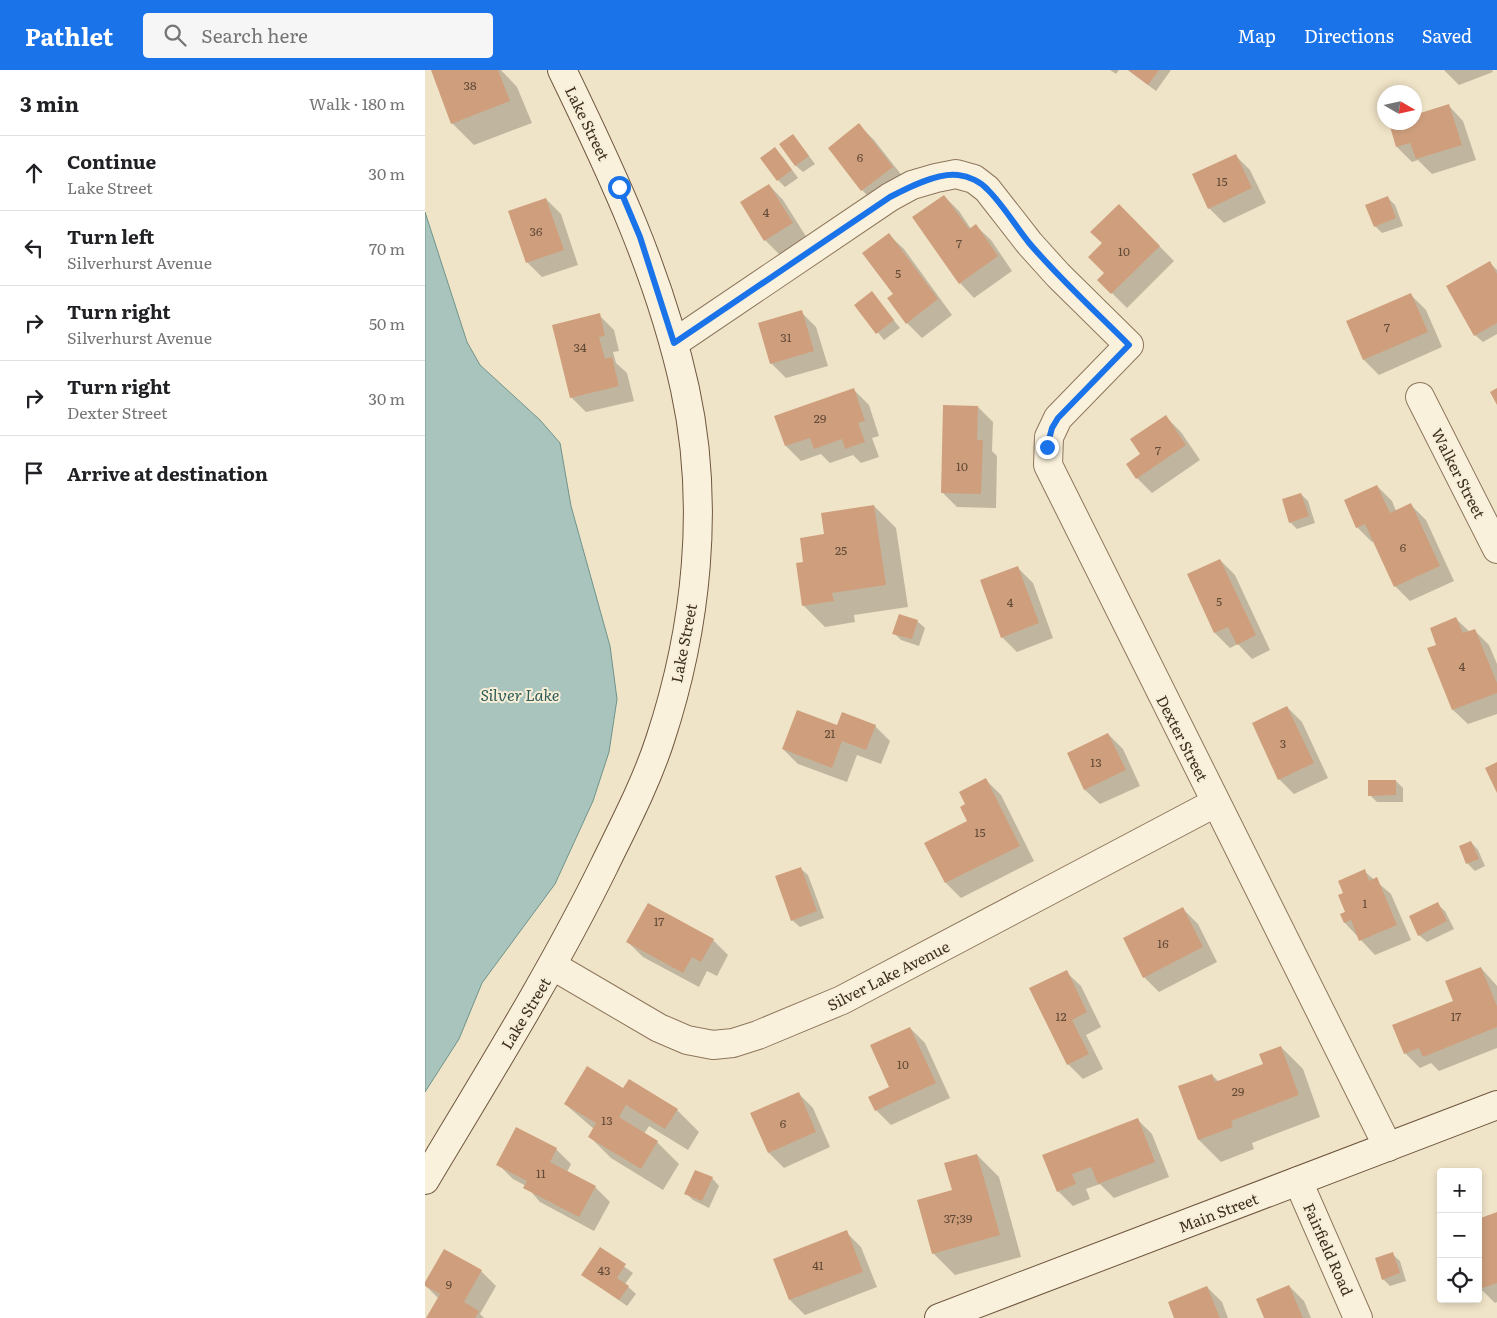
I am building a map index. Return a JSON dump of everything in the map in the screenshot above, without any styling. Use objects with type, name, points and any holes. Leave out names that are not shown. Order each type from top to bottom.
[{"type":"street","name":"Lake Street","points":[[425,1180],[553,966],[617,841],[660,742],[684,647],[698,538],[698,488],[686,393],[674,343],[640,237],[619,187],[562,70]]},
{"type":"street","name":"Dexter Street","points":[[674,343],[890,197],[912,185],[956,174],[974,180],[987,189],[1030,244],[1058,275],[1129,345],[1058,418],[1049,437],[1047,458],[1051,473],[1388,1147]]},
{"type":"street","name":"Walker Street","points":[[1421,397],[1497,549]]},
{"type":"street","name":"Silver Lake Avenue","points":[[553,966],[659,1028],[687,1040],[713,1044],[733,1043],[794,1021],[842,1000],[1215,803]]},
{"type":"street","name":"Main Street","points":[[950,1316],[1497,1105]]},
{"type":"street","name":"Fairfield Road","points":[[1299,1181],[1359,1318]]},
{"type":"water","name":"Silver Lake","points":[[425,212],[467,342],[480,365],[540,420],[560,443],[571,506],[610,646],[617,699],[609,752],[593,801],[555,884],[482,983],[459,1039],[425,1092]]},
{"type":"building","points":[[431,70],[498,70],[510,101],[451,124]]},
{"type":"building","points":[[1128,70],[1159,70],[1148,85]]},
{"type":"building","points":[[1449,104],[1462,145],[1416,159],[1410,143],[1396,147],[1391,130],[1422,130],[1422,112]]},
{"type":"building","points":[[859,123],[893,167],[861,191],[828,148]]},
{"type":"building","points":[[793,134],[809,156],[795,166],[779,144]]},
{"type":"building","points":[[775,147],[792,170],[777,181],[760,158]]},
{"type":"building","points":[[1236,154],[1252,188],[1208,209],[1192,174]]},
{"type":"building","points":[[769,184],[793,223],[764,241],[740,202]]},
{"type":"building","points":[[944,195],[969,229],[976,224],[998,256],[959,284],[912,217]]},
{"type":"building","points":[[1388,196],[1396,218],[1374,227],[1365,205]]},
{"type":"building","points":[[546,198],[564,250],[526,263],[508,211]]},
{"type":"building","points":[[1119,204],[1160,246],[1111,294],[1097,280],[1104,273],[1088,257],[1102,243],[1090,232]]},
{"type":"building","points":[[889,233],[938,299],[906,324],[887,298],[893,294],[862,253]]},
{"type":"building","points":[[1490,261],[1497,274],[1497,323],[1474,336],[1446,286]]},
{"type":"building","points":[[872,291],[894,320],[876,334],[854,305]]},
{"type":"building","points":[[1411,293],[1428,332],[1363,360],[1346,321]]},
{"type":"building","points":[[802,310],[814,351],[770,364],[758,323]]},
{"type":"building","points":[[600,313],[605,336],[599,337],[605,359],[612,357],[619,386],[570,398],[552,325]]},
{"type":"building","points":[[854,388],[865,421],[858,423],[865,442],[845,449],[842,439],[814,449],[810,438],[785,446],[774,416]]},
{"type":"building","points":[[1497,388],[1497,405],[1490,392]]},
{"type":"building","points":[[943,405],[978,406],[977,440],[983,440],[981,494],[941,493]]},
{"type":"building","points":[[1166,415],[1186,445],[1136,479],[1126,464],[1140,454],[1130,439]]},
{"type":"building","points":[[1377,485],[1390,513],[1411,503],[1440,566],[1394,587],[1365,524],[1356,528],[1344,500]]},
{"type":"building","points":[[1301,493],[1309,516],[1289,523],[1282,499]]},
{"type":"building","points":[[874,505],[886,585],[832,593],[834,601],[802,606],[796,563],[803,562],[800,538],[824,534],[821,513]]},
{"type":"building","points":[[1220,559],[1256,635],[1237,645],[1228,627],[1214,633],[1187,574]]},
{"type":"building","points":[[1018,566],[1039,623],[1001,638],[980,580]]},
{"type":"building","points":[[899,614],[918,620],[912,639],[892,634]]},
{"type":"building","points":[[1456,617],[1463,633],[1475,629],[1497,683],[1497,693],[1452,710],[1427,648],[1436,645],[1430,628]]},
{"type":"building","points":[[1287,706],[1314,763],[1278,780],[1252,723]]},
{"type":"building","points":[[797,710],[837,725],[842,712],[876,725],[866,750],[842,741],[832,768],[782,749]]},
{"type":"building","points":[[1108,733],[1126,770],[1084,790],[1067,753]]},
{"type":"building","points":[[1497,762],[1497,793],[1485,768]]},
{"type":"building","points":[[986,778],[1020,846],[945,883],[924,843],[967,821],[960,807],[965,804],[959,792]]},
{"type":"building","points":[[1368,780],[1396,780],[1396,795],[1368,796]]},
{"type":"building","points":[[1471,841],[1479,859],[1466,864],[1459,846]]},
{"type":"building","points":[[801,867],[817,911],[791,921],[775,876]]},
{"type":"building","points":[[1365,869],[1369,881],[1377,877],[1397,925],[1359,941],[1351,920],[1344,923],[1340,914],[1345,912],[1338,895],[1343,893],[1338,881]]},
{"type":"building","points":[[1438,902],[1447,921],[1418,936],[1409,916]]},
{"type":"building","points":[[648,903],[714,939],[701,962],[692,957],[683,973],[626,942]]},
{"type":"building","points":[[1183,907],[1203,947],[1143,978],[1123,938]]},
{"type":"building","points":[[1481,967],[1497,1006],[1497,1027],[1423,1057],[1419,1048],[1404,1054],[1392,1025],[1453,1001],[1445,981]]},
{"type":"building","points":[[1067,970],[1087,1012],[1072,1020],[1089,1054],[1067,1065],[1029,988]]},
{"type":"building","points":[[910,1027],[936,1083],[875,1111],[868,1097],[889,1087],[870,1045]]},
{"type":"building","points":[[1281,1046],[1299,1095],[1231,1121],[1233,1127],[1198,1140],[1178,1086],[1212,1074],[1215,1082],[1263,1064],[1259,1054]]},
{"type":"building","points":[[587,1066],[623,1088],[629,1079],[678,1109],[665,1129],[626,1105],[619,1117],[658,1141],[641,1169],[588,1137],[596,1123],[564,1104]]},
{"type":"building","points":[[799,1092],[816,1132],[768,1153],[750,1113]]},
{"type":"building","points":[[1138,1118],[1155,1162],[1098,1184],[1091,1167],[1072,1174],[1076,1184],[1057,1192],[1042,1155]]},
{"type":"building","points":[[516,1127],[557,1148],[550,1162],[596,1186],[579,1217],[523,1188],[527,1181],[496,1165]]},
{"type":"building","points":[[977,1154],[1000,1235],[932,1254],[917,1200],[952,1190],[944,1163]]},
{"type":"building","points":[[695,1170],[713,1177],[702,1201],[684,1194]]},
{"type":"building","points":[[1497,1212],[1497,1283],[1482,1288],[1482,1258],[1482,1218]]},
{"type":"building","points":[[847,1230],[863,1272],[789,1300],[773,1259]]},
{"type":"building","points":[[600,1247],[626,1264],[617,1278],[629,1286],[619,1300],[581,1275]]},
{"type":"building","points":[[444,1249],[482,1270],[464,1302],[479,1311],[475,1318],[426,1318],[440,1294],[425,1286],[425,1282]]},
{"type":"building","points":[[1393,1252],[1400,1273],[1382,1280],[1375,1258]]},
{"type":"building","points":[[1289,1285],[1303,1318],[1264,1318],[1256,1299]]},
{"type":"building","points":[[1207,1286],[1220,1318],[1174,1318],[1168,1302]]},
{"type":"route","points":[[619,187],[640,237],[674,343],[890,197],[912,185],[956,174],[974,180],[987,189],[1030,244],[1058,275],[1129,345],[1065,409],[1052,428],[1047,447]]}]
